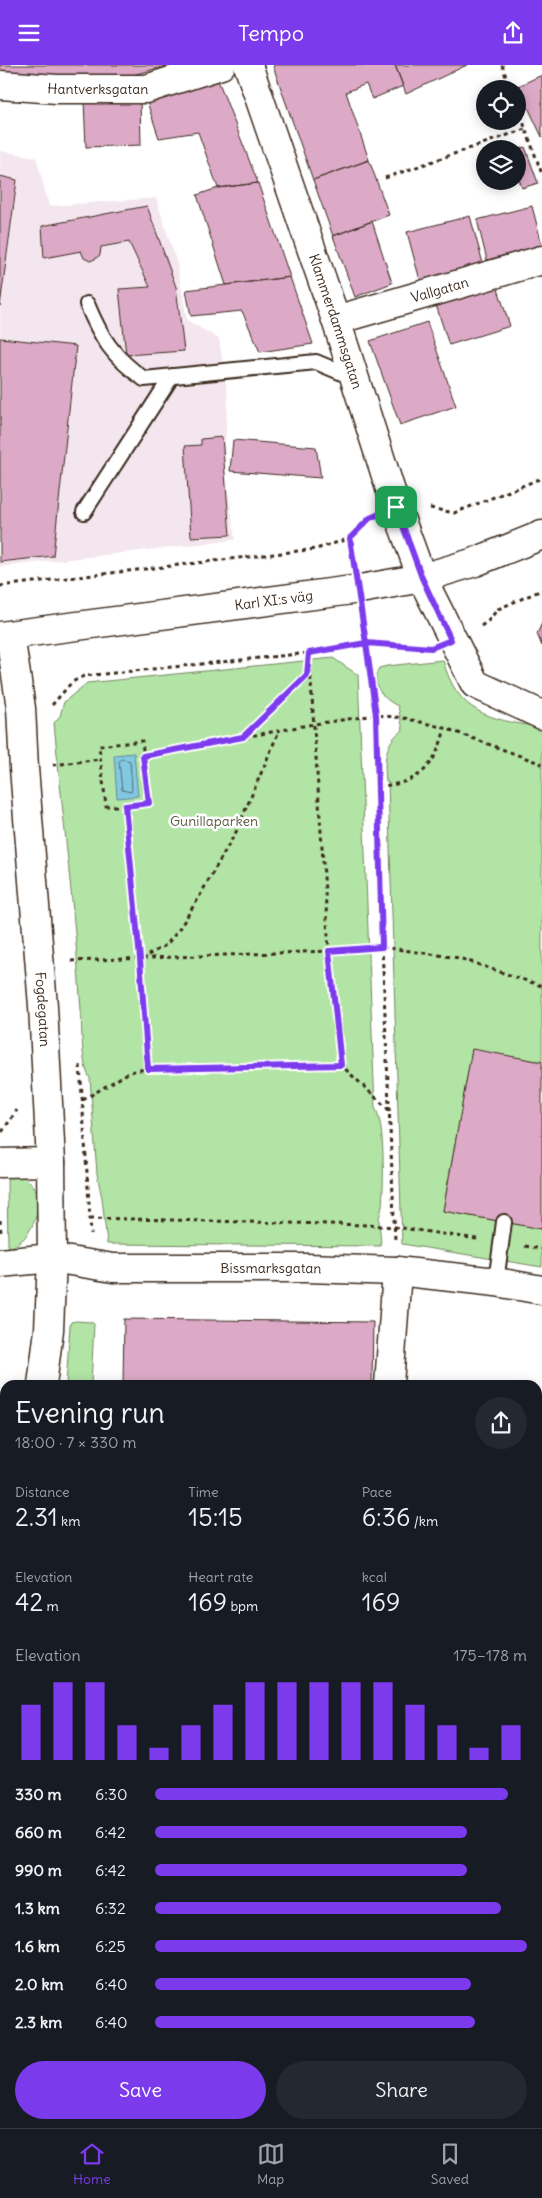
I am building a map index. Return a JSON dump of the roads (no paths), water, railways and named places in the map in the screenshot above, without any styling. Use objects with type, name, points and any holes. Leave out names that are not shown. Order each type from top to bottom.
[{"type":"street","name":"Hantverksgatan","points":[[0,85],[58,89],[146,89],[221,65]]},
{"type":"street","name":"Klammerdammsgatan","points":[[248,65],[336,321],[396,507],[422,578],[451,640],[475,684],[542,715]]},
{"type":"street","name":"Vallgatan","points":[[336,321],[542,260]]},
{"type":"street","name":"Karl XI:s väg","points":[[5,635],[360,589],[422,578],[475,562],[542,535]]},
{"type":"street","name":"Fogdegatan","points":[[5,635],[21,709],[43,1006],[51,1162],[52,1258],[49,1330],[43,1380]]},
{"type":"street","points":[[0,1163],[51,1162]]},
{"type":"street","name":"Bissmarksgatan","points":[[0,1263],[52,1258],[113,1268],[306,1268],[397,1271],[496,1282],[542,1290]]},
{"type":"street","points":[[388,1380],[397,1271]]},
{"type":"lane","points":[[87,304],[98,333],[124,365],[144,379],[316,362],[354,377]]},
{"type":"lane","points":[[84,512],[172,376]]},
{"type":"lane","points":[[496,1282],[504,1222]]},
{"type":"water","points":[[134,753],[138,796],[117,798],[114,755]]},
{"type":"park label","name":"Gunillaparken","points":[[214,821]]}]
